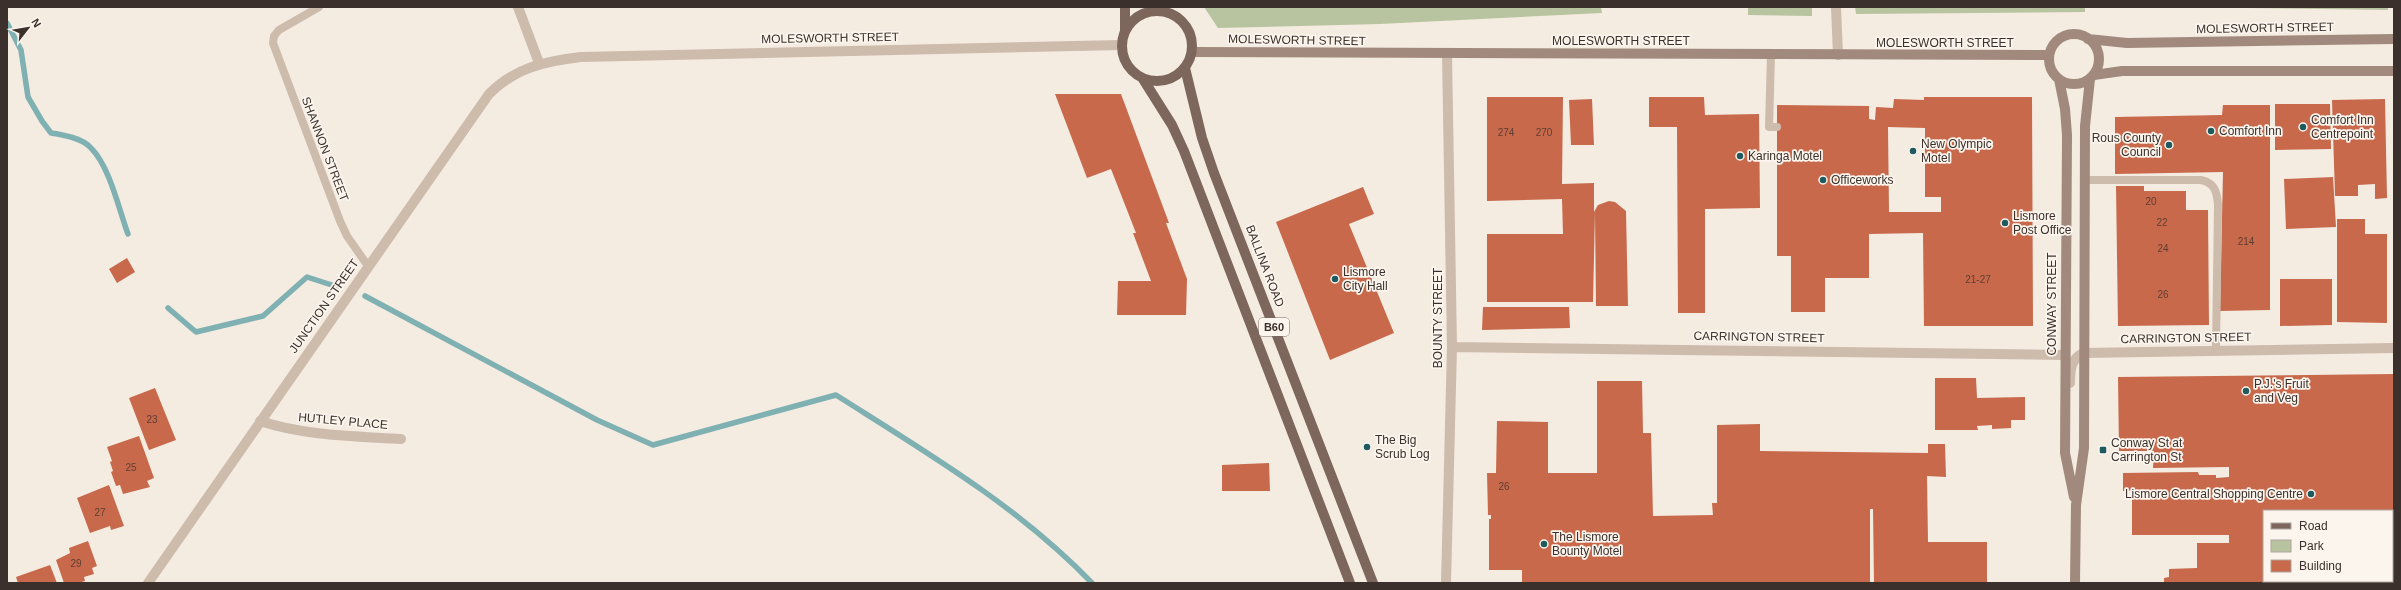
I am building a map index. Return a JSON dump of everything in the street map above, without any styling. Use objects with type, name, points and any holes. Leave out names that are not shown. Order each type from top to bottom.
[{"type":"main road","name":"B60","points":[[1125,7],[1126,30],[1122,45],[1123,56],[1127,65],[1134,73],[1143,79],[1172,125],[1184,151],[1350,583]]},
{"type":"main road","name":"B60","points":[[1126,30],[1132,21],[1144,13],[1167,10],[1185,24],[1192,42],[1192,52]]},
{"type":"main road","points":[[1143,79],[1161,81],[1170,79],[1185,68],[1192,52]]},
{"type":"main road","name":"BALLINA ROAD","points":[[1185,68],[1202,138],[1214,173],[1373,583]]},
{"type":"street","points":[[518,7],[539,63]]},
{"type":"street","points":[[1836,7],[1838,55]]},
{"type":"street","points":[[2092,77],[2099,64],[2098,53],[2088,39],[2077,34],[2064,36],[2055,44],[2050,55],[2051,69],[2059,79],[2074,84],[2092,77],[2122,71],[2394,71]]},
{"type":"street","name":"MOLESWORTH STREET","points":[[2088,39],[2127,43],[2394,39]]},
{"type":"street","name":"MOLESWORTH STREET","points":[[539,63],[580,56],[1122,45]]},
{"type":"street","name":"MOLESWORTH STREET","points":[[1192,52],[2050,55]]},
{"type":"street","name":"BOUNTY STREET","points":[[1446,583],[1452,347],[1447,54]]},
{"type":"street","name":"JUNCTION STREET","points":[[148,583],[489,94],[510,76],[539,63]]},
{"type":"street","name":"CONWAY STREET","points":[[2075,583],[2076,505],[2084,448],[2086,116],[2092,77]]},
{"type":"street","name":"CONWAY STREET","points":[[2059,79],[2065,109],[2067,135],[2065,453],[2076,505]]},
{"type":"street","name":"CARRINGTON STREET","points":[[1452,347],[2065,354]]},
{"type":"street","name":"CARRINGTON STREET","points":[[2084,353],[2394,348]]},
{"type":"street","points":[[2065,453],[2070,370],[2075,358],[2084,353]]},
{"type":"street","name":"HUTLEY PLACE","points":[[260,422],[284,429],[310,433],[401,439]]},
{"type":"lane","name":"SHANNON STREET","points":[[319,7],[286,25],[274,36],[273,44],[340,221],[347,236],[368,266]]},
{"type":"lane","points":[[1771,55],[1769,127],[1777,127]]},
{"type":"lane","points":[[2085,180],[2201,180],[2212,185],[2217,193],[2218,205],[2216,351]]},
{"type":"green space","points":[[1204,7],[1601,7],[1602,13],[1380,24],[1218,28]]},
{"type":"green space","points":[[1748,7],[1812,7],[1812,16],[1748,15]]},
{"type":"green space","points":[[1855,7],[2085,7],[2085,12],[1856,14]]},
{"type":"green space","points":[[2388,7],[2388,10],[2247,8]]},
{"type":"building","points":[[1055,94],[1121,94],[1169,223],[1166,223],[1187,279],[1186,315],[1117,315],[1118,281],[1151,281],[1133,233],[1136,233],[1111,169],[1087,178]]},
{"type":"building","points":[[1487,97],[1563,97],[1562,184],[1594,183],[1594,212],[1598,205],[1609,201],[1615,202],[1626,211],[1628,306],[1596,306],[1595,212],[1593,302],[1487,302],[1487,234],[1563,234],[1562,199],[1487,201]]},
{"type":"building","points":[[1649,97],[1704,97],[1705,115],[1759,114],[1760,208],[1705,209],[1705,313],[1678,313],[1677,127],[1649,127]]},
{"type":"building","points":[[1924,97],[2032,97],[2033,326],[1924,326],[1923,233],[1869,234],[1869,278],[1825,278],[1825,312],[1791,312],[1791,256],[1777,256],[1777,105],[1869,106],[1869,119],[1875,120],[1876,107],[1893,108],[1894,99],[1924,100]],"holes":[[[1888,127],[1925,128],[1925,197],[1941,197],[1941,212],[1889,212]]]},
{"type":"building","points":[[1592,99],[1594,145],[1571,145],[1569,100]]},
{"type":"building","points":[[2385,99],[2387,198],[2375,199],[2375,184],[2358,185],[2358,196],[2335,196],[2332,100]]},
{"type":"building","name":"Comfort Inn Centrepoint","points":[[2275,104],[2330,104],[2331,149],[2275,150]]},
{"type":"building","points":[[2223,105],[2270,105],[2270,310],[2220,311],[2223,172],[2115,174],[2115,117],[2222,115]]},
{"type":"building","points":[[2333,177],[2336,227],[2286,229],[2284,179]]},
{"type":"building","points":[[2116,186],[2144,186],[2144,191],[2186,191],[2186,210],[2208,210],[2209,325],[2118,326]]},
{"type":"building","name":"Lismore City Hall","points":[[1363,187],[1374,214],[1349,224],[1394,333],[1330,360],[1276,222]]},
{"type":"building","points":[[2337,219],[2365,219],[2365,234],[2387,234],[2387,323],[2337,322]]},
{"type":"building","points":[[127,258],[135,272],[117,283],[109,269]]},
{"type":"building","points":[[2280,279],[2332,279],[2332,325],[2280,326]]},
{"type":"building","points":[[1483,307],[1569,307],[1570,328],[1482,330]]},
{"type":"building","name":"Lismore Central Shopping Centre","points":[[2394,374],[2394,583],[2164,583],[2164,578],[2169,577],[2169,569],[2197,568],[2197,543],[2229,543],[2229,535],[2132,535],[2132,499],[2136,498],[2135,490],[2123,491],[2123,473],[2198,472],[2199,475],[2216,475],[2216,478],[2229,477],[2229,467],[2153,468],[2154,451],[2119,451],[2118,377]]},
{"type":"building","points":[[1935,378],[1976,378],[1977,398],[2025,397],[2025,420],[2011,420],[2011,428],[1992,429],[1992,425],[1977,426],[1978,430],[1935,430]]},
{"type":"building","points":[[1597,381],[1642,381],[1643,433],[1651,433],[1653,516],[1713,515],[1712,503],[1717,503],[1717,425],[1760,424],[1760,451],[1928,453],[1928,444],[1945,444],[1946,477],[1927,476],[1928,542],[1987,542],[1987,583],[1874,583],[1873,509],[1870,509],[1870,583],[1522,583],[1522,570],[1489,570],[1489,519],[1491,519],[1491,515],[1488,515],[1487,473],[1496,473],[1497,421],[1548,422],[1548,473],[1597,473]]},
{"type":"building","points":[[155,388],[176,440],[149,450],[129,398]]},
{"type":"building","points":[[139,436],[154,478],[147,481],[150,487],[123,494],[120,485],[116,486],[111,472],[113,471],[110,462],[112,461],[107,447]]},
{"type":"building","points":[[1269,463],[1270,491],[1222,491],[1222,465]]},
{"type":"building","points":[[109,485],[124,526],[111,530],[110,526],[90,533],[77,498]]},
{"type":"building","points":[[88,541],[97,566],[92,568],[94,574],[84,577],[85,581],[78,583],[64,583],[56,560],[70,553],[69,548]]},
{"type":"building","points":[[50,565],[57,583],[18,583],[16,577]]},
{"type":"waterway","points":[[7,23],[21,50],[28,97],[51,133],[78,139],[91,148],[98,156],[109,177],[128,234]]},
{"type":"waterway","points":[[168,308],[196,332],[263,316],[307,277],[338,287]]},
{"type":"waterway","points":[[365,296],[597,420],[653,445],[836,395],[937,459],[1002,505],[1033,529],[1092,583]]},
{"type":"place","name":"Comfort Inn Centrepoint","points":[[2303,127]]},
{"type":"place","name":"Comfort Inn","points":[[2211,131]]},
{"type":"place","name":"Rous County Council","points":[[2169,145]]},
{"type":"place","name":"New Olympic Motel","points":[[1913,151]]},
{"type":"place","name":"Karinga Motel","points":[[1740,156]]},
{"type":"place","name":"Officeworks","points":[[1823,180]]},
{"type":"place","name":"Lismore Post Office","points":[[2005,223]]},
{"type":"place","name":"Lismore City Hall","points":[[1335,279]]},
{"type":"place","name":"P.J.'s Fruit and Veg","points":[[2246,391]]},
{"type":"place","name":"The Big Scrub Log","points":[[1367,447]]},
{"type":"place","name":"Conway St at Carrington St","points":[[2103,450]]},
{"type":"place","name":"Lismore Central Shopping Centre","points":[[2311,494]]},
{"type":"place","name":"The Lismore Bounty Motel","points":[[1544,544]]}]
